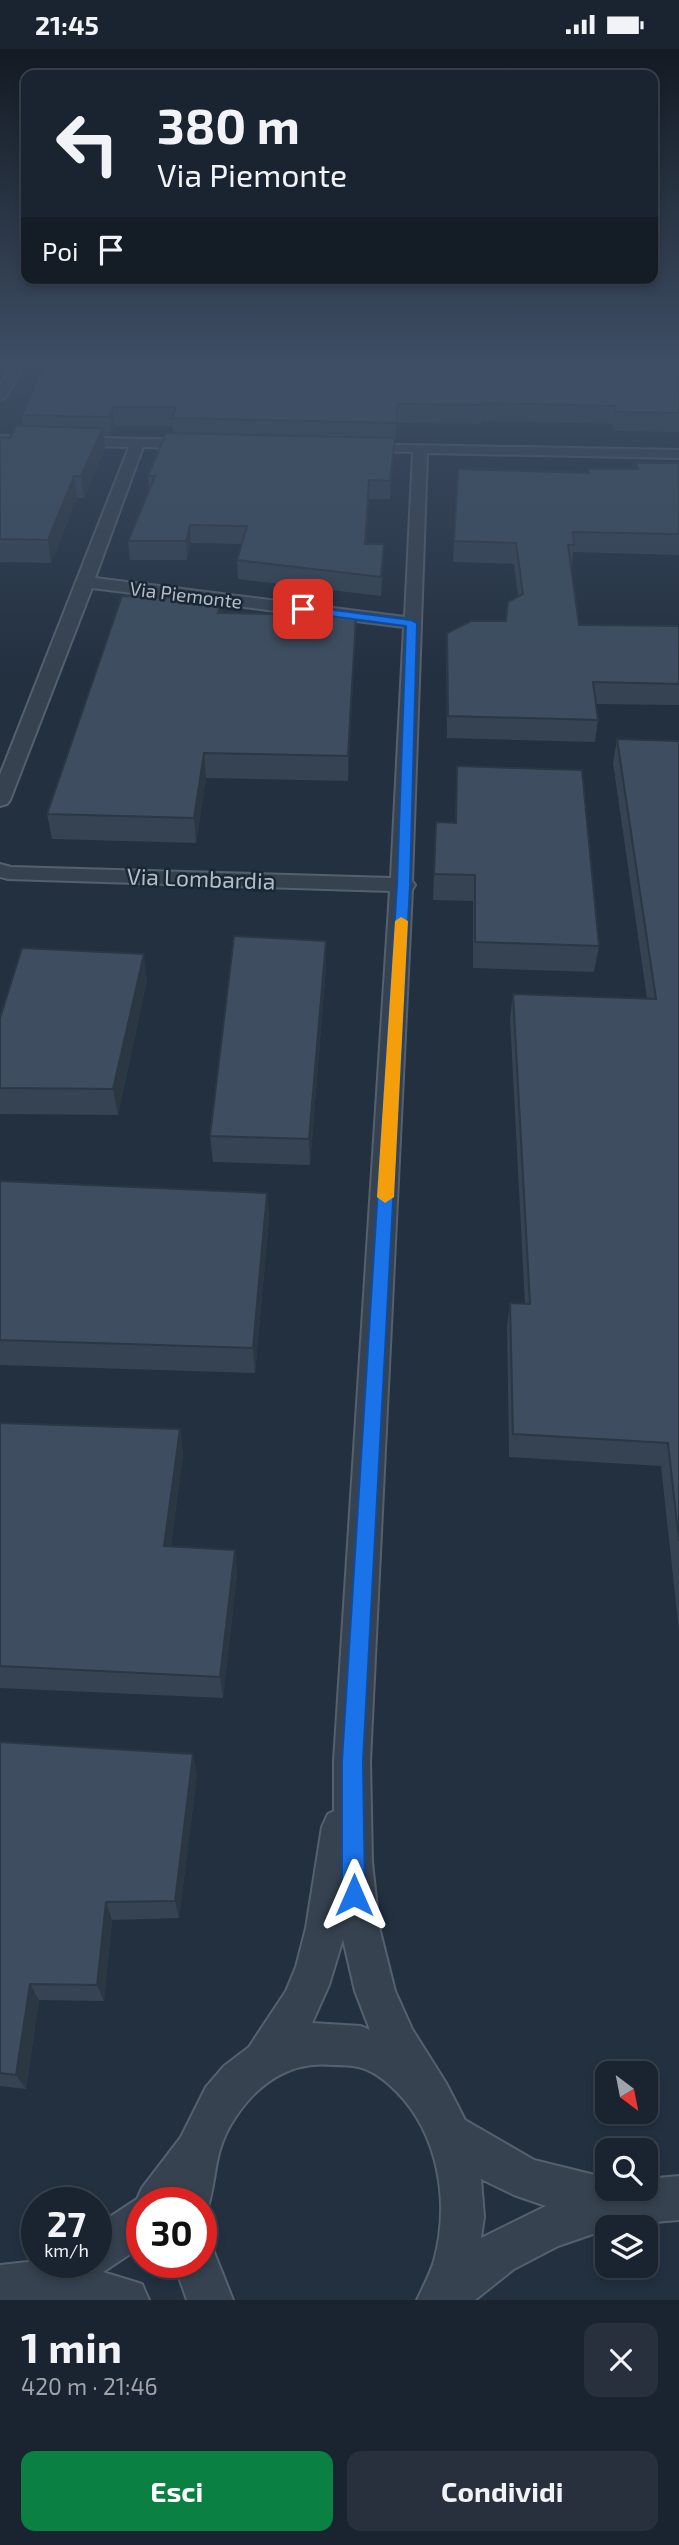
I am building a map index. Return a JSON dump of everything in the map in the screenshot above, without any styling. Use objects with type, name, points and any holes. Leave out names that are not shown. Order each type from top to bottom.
[{"type":"street","points":[[0,800],[128,467]]},
{"type":"street","points":[[420,467],[411,623],[404,885],[352,1761],[354,1895],[363,1951],[389,2027],[451,2136],[462,2175],[464,2217],[457,2258],[441,2299]]},
{"type":"street","name":"Via Piemonte","points":[[86,582],[411,623]]},
{"type":"street","name":"Via Lombardia","points":[[0,870],[8,873],[76,876],[404,885]]},
{"type":"street","points":[[263,2060],[296,2014],[318,1960],[352,1761]]},
{"type":"street","points":[[169,2187],[188,2161],[222,2100],[241,2077],[263,2060],[298,2045],[334,2041],[370,2049],[403,2069],[431,2098]]},
{"type":"street","points":[[191,2187],[194,2159],[205,2127]]},
{"type":"street","points":[[451,2136],[529,2180],[620,2203]]},
{"type":"street","points":[[441,2299],[498,2253],[550,2227],[620,2203],[679,2198]]},
{"type":"street","points":[[0,2287],[41,2278]]},
{"type":"street","points":[[75,2278],[126,2300]]},
{"type":"street","points":[[202,2278],[210,2300]]},
{"type":"building","points":[[0,467],[85,467],[81,476],[74,476],[48,540],[0,539]]},
{"type":"building","points":[[152,467],[392,467],[390,481],[369,480],[365,544],[384,544],[381,577],[237,560],[247,526],[190,525],[186,541],[128,541],[155,476],[148,476]]},
{"type":"building","points":[[679,467],[679,534],[573,532],[574,545],[568,545],[579,625],[679,626],[679,684],[593,682],[598,720],[448,716],[447,633],[471,621],[506,621],[508,602],[523,594],[516,543],[454,541],[458,469],[589,473],[588,469]]},
{"type":"building","points":[[122,596],[222,599],[218,613],[356,616],[348,756],[204,753],[194,818],[47,814]]},
{"type":"building","points":[[617,739],[679,741],[679,1541],[668,1443],[513,1434],[510,1303],[530,1304],[513,994],[656,999]]},
{"type":"building","points":[[457,766],[582,770],[599,946],[475,942],[475,875],[434,874],[436,822],[456,823]]},
{"type":"building","points":[[234,936],[326,941],[309,1139],[210,1136]]},
{"type":"building","points":[[22,948],[144,954],[113,1089],[0,1088],[0,1018]]},
{"type":"building","points":[[0,1181],[267,1193],[253,1348],[0,1340]]},
{"type":"building","points":[[0,1423],[180,1429],[164,1546],[235,1550],[220,1677],[0,1666]]},
{"type":"building","points":[[0,1742],[193,1754],[175,1901],[106,1902],[97,1985],[30,1984],[16,2075],[0,2073]]},
{"type":"slow traffic","points":[[385,1197],[401,921]]},
{"type":"route","points":[[303,609],[411,623],[404,885],[352,1761],[354,1895]]}]
